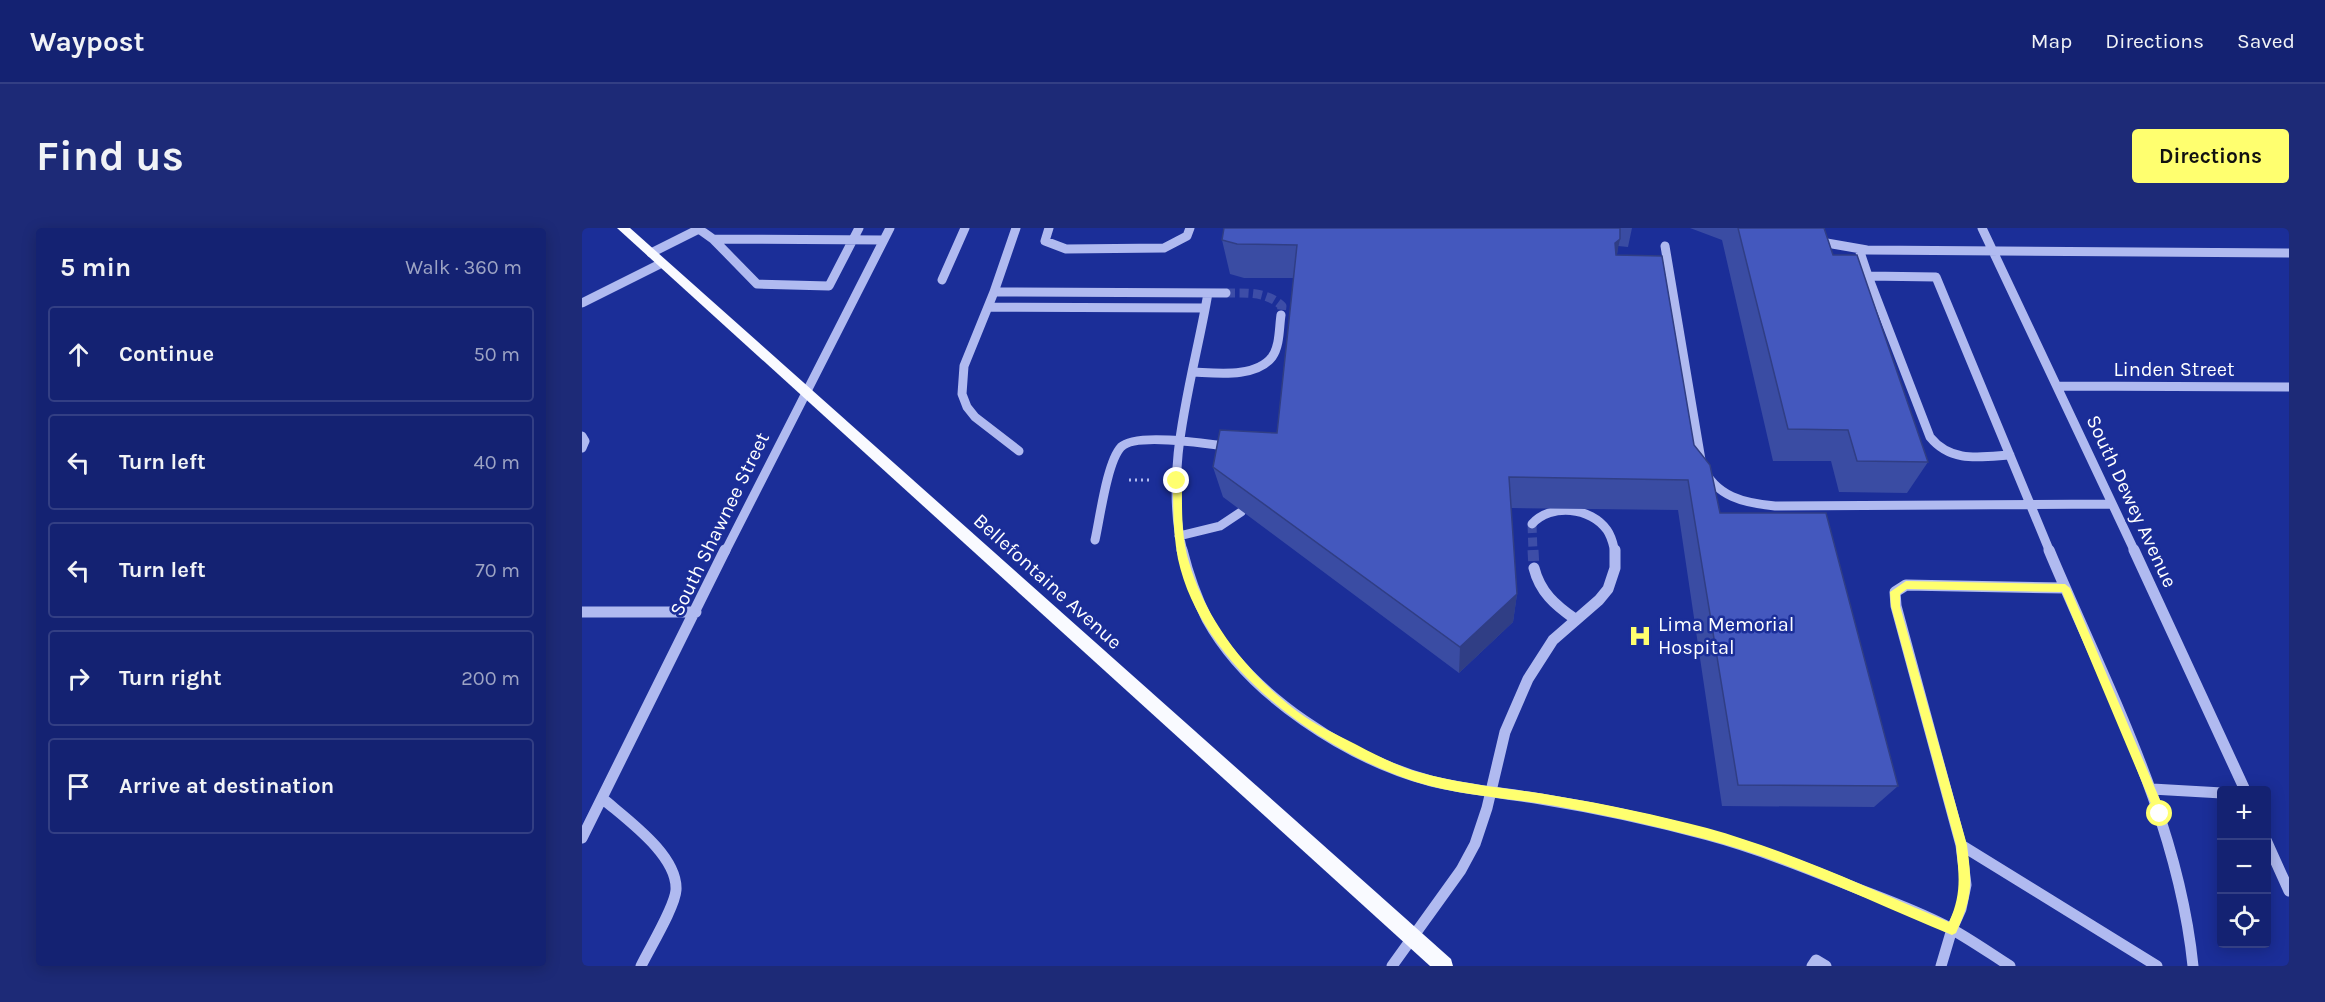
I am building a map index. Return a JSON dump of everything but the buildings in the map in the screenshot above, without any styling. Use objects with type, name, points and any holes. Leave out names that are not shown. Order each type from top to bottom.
[{"type":"main road","name":"Bellefontaine Avenue","points":[[623,228],[1444,966]]},
{"type":"street","points":[[582,303],[700,229],[713,239],[757,284],[829,286],[859,228]]},
{"type":"street","name":"South Shawnee Street","points":[[582,838],[805,392],[890,228]]},
{"type":"street","points":[[942,280],[965,228]]},
{"type":"street","points":[[1017,228],[964,366],[962,394],[967,407],[975,417],[1019,451]]},
{"type":"street","points":[[1049,228],[1045,241],[1066,249],[1164,248],[1187,236],[1190,228]]},
{"type":"street","points":[[1797,228],[1814,240],[1859,249],[2289,253]]},
{"type":"street","name":"South Dewey Avenue","points":[[1982,228],[2058,386],[2243,786]]},
{"type":"street","points":[[713,239],[884,240]]},
{"type":"street","points":[[1665,246],[1702,466],[1714,488],[1739,501],[1775,506],[2112,504]]},
{"type":"street","points":[[1859,249],[1930,437],[1937,448],[1955,456],[2010,455]]},
{"type":"street","points":[[1868,276],[1936,277],[2065,588],[2152,789],[2169,840],[2189,926],[2193,966]]},
{"type":"street","points":[[994,292],[1226,293]]},
{"type":"street","points":[[1208,293],[1181,440],[1177,501],[1179,536],[1184,561],[1194,590],[1208,618],[1242,667],[1287,709],[1314,728],[1380,762],[1416,776],[1455,787],[1627,814],[1708,834],[1795,863],[1952,929],[2010,966]]},
{"type":"street","points":[[988,307],[1205,308]]},
{"type":"street","points":[[1194,372],[1242,371],[1264,364],[1275,351],[1281,315]]},
{"type":"street","name":"Linden Street","points":[[2058,386],[2289,387]]},
{"type":"street","points":[[582,436],[585,441],[582,448]]},
{"type":"street","points":[[1095,540],[1112,462],[1122,446],[1136,441],[1181,440],[1217,443],[1242,453]]},
{"type":"street","points":[[1392,966],[1414,939],[1436,903],[1462,871],[1479,836],[1492,791],[1504,734],[1515,703],[1538,659],[1559,633],[1601,598],[1610,585],[1614,569],[1610,535],[1596,517],[1576,511],[1544,514],[1532,524]]},
{"type":"street","points":[[1179,536],[1220,526],[1242,512]]},
{"type":"street","points":[[1534,568],[1537,584],[1546,597],[1575,619]]},
{"type":"street","points":[[1941,966],[1952,929],[1961,909],[1966,885],[1961,845],[1896,606],[1895,592],[1906,585],[2065,588]]},
{"type":"street","points":[[582,612],[696,612]]},
{"type":"street","points":[[2152,789],[2217,793]]},
{"type":"street","points":[[602,798],[659,849],[670,869],[676,891],[641,966]]},
{"type":"street","points":[[1961,845],[2157,966]]},
{"type":"street","points":[[2271,851],[2289,891]]},
{"type":"street","points":[[1812,966],[1816,960],[1826,966]]},
{"type":"path","points":[[1127,480],[1149,480]]},
{"type":"tunnel","points":[[1226,293],[1263,295],[1282,306],[1281,315]]},
{"type":"tunnel","points":[[1532,524],[1533,552]]},
{"type":"tunnel","points":[[1533,550],[1534,568]]},
{"type":"place","name":"Lima Memorial Hospital","points":[[1640,636]]},
{"type":"route","points":[[1177,481],[1179,536],[1184,561],[1194,590],[1208,618],[1242,667],[1287,709],[1314,728],[1380,762],[1416,776],[1455,787],[1556,801],[1627,814],[1708,834],[1795,863],[1952,929],[1961,909],[1966,885],[1965,865],[1896,606],[1895,592],[1906,585],[2065,588],[2152,789],[2160,814]]}]
